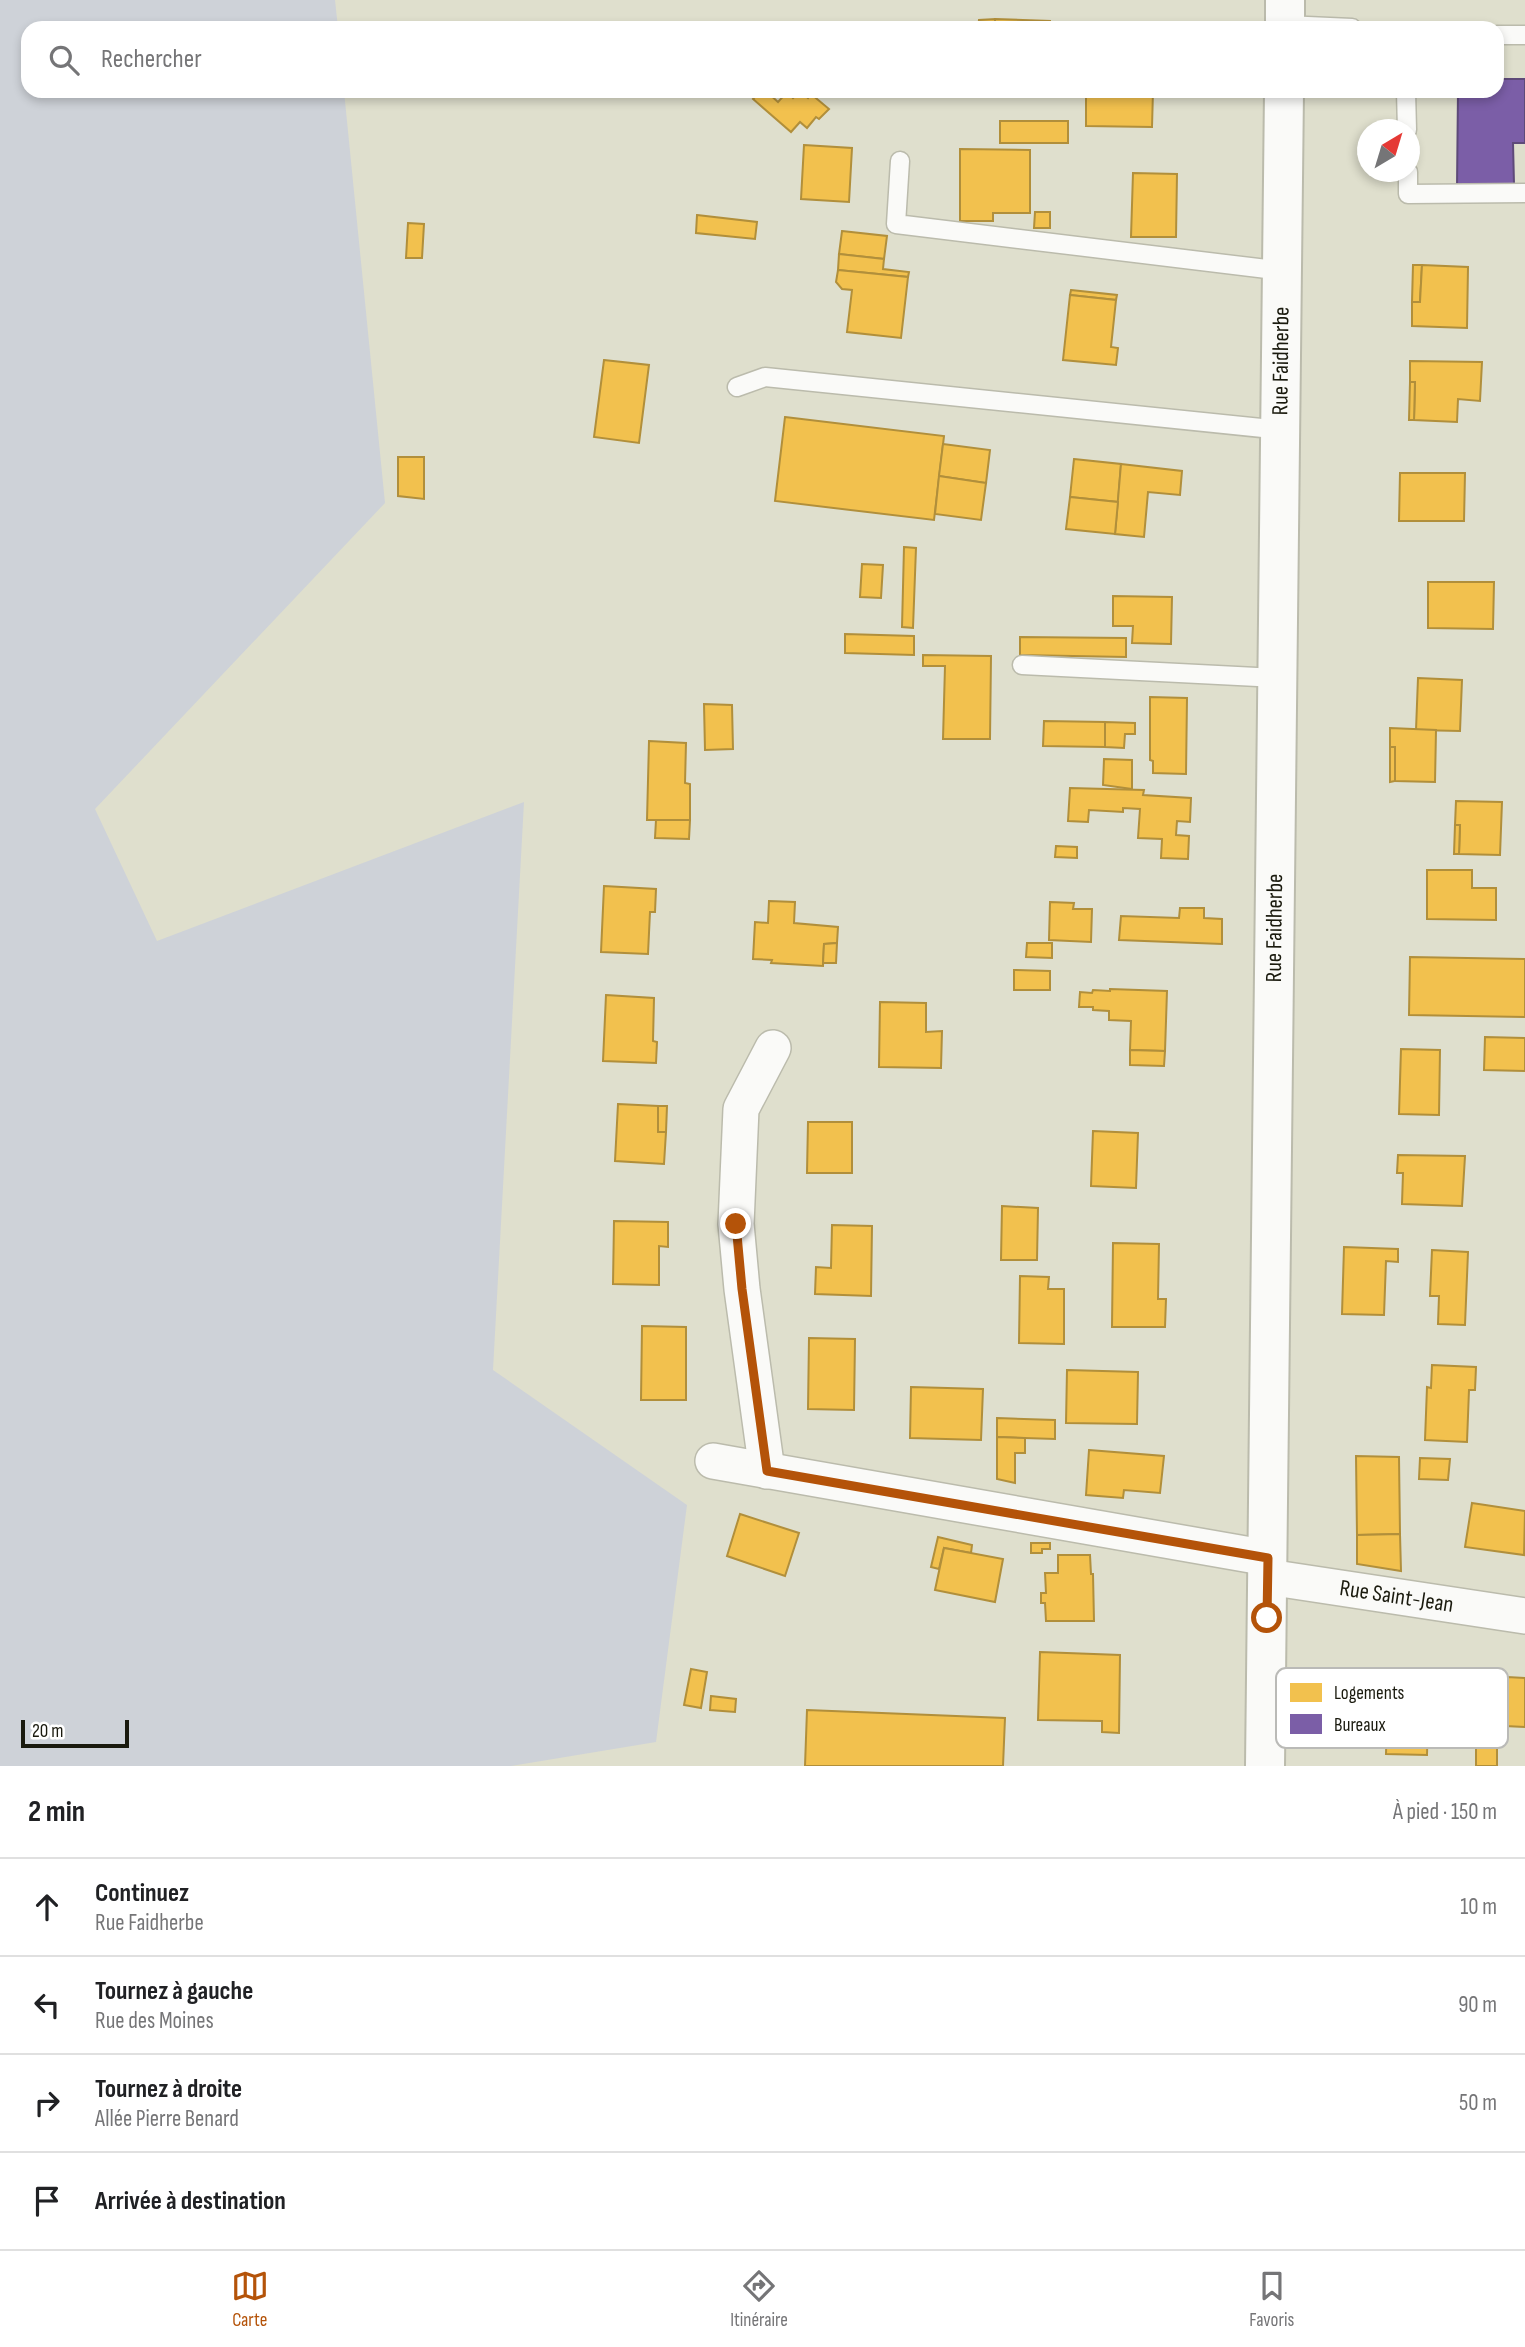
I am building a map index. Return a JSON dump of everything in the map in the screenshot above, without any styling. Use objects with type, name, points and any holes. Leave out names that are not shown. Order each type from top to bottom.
[{"type":"main road","name":"Rue Faidherbe","points":[[1265,1766],[1284,98]]},
{"type":"street","points":[[767,1471],[742,1289],[736,1224],[741,1109],[773,1048]]},
{"type":"street","name":"Rue Saint-Jean","points":[[713,1461],[1525,1616]]},
{"type":"lane","points":[[1285,18],[1305,21]]},
{"type":"lane","points":[[1504,35],[1525,35]]},
{"type":"lane","points":[[1406,98],[1407,119]]},
{"type":"lane","points":[[900,161],[896,224],[1283,271]]},
{"type":"lane","points":[[1408,182],[1408,194],[1525,193]]},
{"type":"lane","points":[[737,387],[765,377],[1281,430]]},
{"type":"lane","points":[[1022,665],[1279,678]]},
{"type":"shaded area","points":[[0,0],[335,0],[337,21],[21,21],[21,98],[345,98],[385,503],[95,809],[157,941],[524,802],[493,1370],[687,1505],[656,1742],[511,1766],[0,1766]]},
{"type":"building: Logements","points":[[995,19],[1050,21],[995,21]]},
{"type":"building: Logements","points":[[774,98],[778,102],[782,98],[816,98],[829,109],[819,119],[816,117],[807,128],[800,122],[791,132],[753,99]]},
{"type":"building: Logements","points":[[1086,98],[1153,98],[1152,127],[1086,126]]},
{"type":"building: Logements","points":[[1000,121],[1068,121],[1068,143],[1000,143]]},
{"type":"building: Logements","points":[[804,145],[852,148],[849,202],[801,199]]},
{"type":"building: Logements","points":[[960,149],[1030,150],[1030,213],[993,213],[993,221],[960,221]]},
{"type":"building: Logements","points":[[1133,173],[1177,174],[1176,237],[1131,237]]},
{"type":"building: Logements","points":[[1035,212],[1050,212],[1050,228],[1034,228]]},
{"type":"building: Logements","points":[[697,215],[757,222],[755,239],[696,233]]},
{"type":"building: Logements","points":[[408,223],[424,224],[422,258],[406,258]]},
{"type":"building: Logements","points":[[842,231],[887,236],[884,259],[839,254]]},
{"type":"building: Logements","points":[[839,254],[884,259],[883,269],[909,272],[908,277],[838,270]]},
{"type":"building: Logements","points":[[1413,265],[1422,265],[1420,302],[1412,302]]},
{"type":"building: Logements","points":[[1422,265],[1468,267],[1467,328],[1412,326],[1412,302],[1420,302]]},
{"type":"building: Logements","points":[[838,270],[908,277],[901,338],[847,332],[852,290],[842,289],[836,282]]},
{"type":"building: Logements","points":[[1071,290],[1117,295],[1116,300],[1070,295]]},
{"type":"building: Logements","points":[[1070,295],[1116,300],[1111,347],[1118,348],[1116,365],[1063,360]]},
{"type":"building: Logements","points":[[604,360],[649,365],[639,443],[594,437]]},
{"type":"building: Logements","points":[[1410,361],[1482,362],[1480,401],[1458,399],[1457,422],[1414,420],[1415,382],[1410,382]]},
{"type":"building: Logements","points":[[1410,382],[1415,382],[1414,420],[1409,420]]},
{"type":"building: Logements","points":[[785,417],[944,436],[934,520],[775,501]]},
{"type":"building: Logements","points":[[943,444],[990,450],[986,483],[939,476]]},
{"type":"building: Logements","points":[[398,457],[424,457],[424,499],[398,496]]},
{"type":"building: Logements","points":[[1074,459],[1121,464],[1118,502],[1070,497]]},
{"type":"building: Logements","points":[[1121,464],[1182,471],[1180,495],[1148,492],[1144,537],[1115,534]]},
{"type":"building: Logements","points":[[1400,473],[1465,473],[1464,521],[1399,521]]},
{"type":"building: Logements","points":[[939,476],[986,483],[981,520],[935,514]]},
{"type":"building: Logements","points":[[1070,497],[1118,502],[1115,534],[1066,529]]},
{"type":"building: Logements","points":[[904,547],[916,548],[913,628],[902,627]]},
{"type":"building: Logements","points":[[862,564],[883,565],[881,598],[860,597]]},
{"type":"building: Logements","points":[[1428,582],[1494,582],[1493,629],[1428,628]]},
{"type":"building: Logements","points":[[1113,596],[1172,597],[1171,644],[1132,643],[1133,626],[1113,626]]},
{"type":"building: Logements","points":[[845,634],[914,636],[914,655],[845,653]]},
{"type":"building: Logements","points":[[1020,637],[1126,638],[1126,657],[1020,655]]},
{"type":"building: Logements","points":[[923,655],[991,656],[990,739],[943,739],[945,666],[923,666]]},
{"type":"building: Logements","points":[[1418,678],[1462,680],[1460,731],[1416,730]]},
{"type":"building: Logements","points":[[1150,697],[1187,698],[1186,774],[1153,773],[1153,761],[1150,760]]},
{"type":"building: Logements","points":[[704,704],[732,705],[733,749],[705,750]]},
{"type":"building: Logements","points":[[1044,721],[1105,722],[1105,747],[1043,746]]},
{"type":"building: Logements","points":[[1105,722],[1135,723],[1135,734],[1125,734],[1124,748],[1105,747]]},
{"type":"building: Logements","points":[[1390,728],[1436,730],[1435,782],[1395,781],[1395,747],[1390,747]]},
{"type":"building: Logements","points":[[649,741],[686,743],[685,783],[690,784],[690,820],[647,820]]},
{"type":"building: Logements","points":[[1390,747],[1395,747],[1395,781],[1390,782]]},
{"type":"building: Logements","points":[[1104,759],[1132,760],[1132,789],[1103,785]]},
{"type":"building: Logements","points":[[1070,788],[1144,790],[1143,795],[1191,798],[1190,822],[1177,821],[1176,835],[1189,836],[1188,859],[1161,858],[1162,839],[1138,838],[1140,809],[1123,808],[1123,812],[1089,810],[1088,822],[1068,821]]},
{"type":"building: Logements","points":[[1456,801],[1502,802],[1500,855],[1459,854],[1460,825],[1455,825]]},
{"type":"building: Logements","points":[[656,820],[690,820],[689,839],[655,838]]},
{"type":"building: Logements","points":[[1455,825],[1460,825],[1459,854],[1454,854]]},
{"type":"building: Logements","points":[[1056,846],[1077,847],[1077,858],[1055,857]]},
{"type":"building: Logements","points":[[1427,870],[1472,870],[1472,888],[1496,888],[1496,920],[1427,919]]},
{"type":"building: Logements","points":[[604,886],[656,889],[655,912],[650,912],[648,954],[601,952]]},
{"type":"building: Logements","points":[[769,901],[795,902],[794,923],[838,927],[837,943],[824,944],[823,966],[771,963],[772,960],[753,959],[755,922],[768,923]]},
{"type":"building: Logements","points":[[1050,902],[1074,903],[1073,909],[1092,909],[1091,942],[1049,940]]},
{"type":"building: Logements","points":[[1180,908],[1204,908],[1204,918],[1222,919],[1222,944],[1119,940],[1121,916],[1179,918]]},
{"type":"building: Logements","points":[[837,943],[836,963],[823,963],[824,944]]},
{"type":"building: Logements","points":[[1027,943],[1052,943],[1052,958],[1026,957]]},
{"type":"building: Logements","points":[[1410,957],[1525,959],[1525,1017],[1409,1015]]},
{"type":"building: Logements","points":[[1014,970],[1050,971],[1050,990],[1014,990]]},
{"type":"building: Logements","points":[[1093,990],[1167,991],[1165,1051],[1130,1050],[1131,1021],[1109,1020],[1109,1011],[1079,1007],[1080,992],[1092,993]]},
{"type":"building: Logements","points":[[606,995],[654,998],[653,1041],[657,1042],[656,1063],[603,1061]]},
{"type":"building: Logements","points":[[880,1002],[926,1003],[926,1032],[942,1031],[941,1068],[879,1067]]},
{"type":"building: Logements","points":[[1485,1037],[1525,1038],[1525,1071],[1484,1070]]},
{"type":"building: Logements","points":[[1401,1049],[1440,1050],[1439,1115],[1399,1114]]},
{"type":"building: Logements","points":[[1130,1050],[1165,1051],[1164,1066],[1130,1065]]},
{"type":"building: Logements","points":[[618,1104],[658,1106],[658,1132],[666,1132],[664,1164],[615,1161]]},
{"type":"building: Logements","points":[[658,1106],[667,1106],[666,1132],[658,1132]]},
{"type":"building: Logements","points":[[808,1122],[852,1122],[852,1173],[807,1173]]},
{"type":"building: Logements","points":[[1093,1131],[1138,1133],[1136,1188],[1091,1186]]},
{"type":"building: Logements","points":[[1398,1155],[1465,1156],[1462,1206],[1402,1204],[1403,1173],[1397,1173]]},
{"type":"building: Logements","points":[[1002,1206],[1038,1208],[1037,1260],[1001,1260]]},
{"type":"building: Logements","points":[[614,1221],[668,1222],[668,1247],[659,1246],[659,1285],[613,1284]]},
{"type":"building: Logements","points":[[832,1225],[872,1226],[871,1296],[815,1294],[816,1267],[831,1268]]},
{"type":"building: Logements","points":[[1113,1243],[1159,1244],[1158,1299],[1166,1299],[1165,1327],[1112,1327]]},
{"type":"building: Logements","points":[[1344,1247],[1398,1249],[1398,1262],[1386,1261],[1384,1315],[1342,1314]]},
{"type":"building: Logements","points":[[1432,1250],[1468,1252],[1465,1325],[1438,1324],[1439,1296],[1430,1296]]},
{"type":"building: Logements","points":[[1020,1276],[1049,1277],[1048,1289],[1064,1289],[1064,1344],[1019,1343]]},
{"type":"building: Logements","points":[[642,1326],[686,1327],[686,1400],[641,1400]]},
{"type":"building: Logements","points":[[809,1338],[855,1339],[854,1410],[808,1409]]},
{"type":"building: Logements","points":[[1432,1365],[1476,1367],[1475,1390],[1469,1390],[1467,1442],[1425,1440],[1427,1387],[1431,1388]]},
{"type":"building: Logements","points":[[1067,1370],[1138,1372],[1137,1424],[1066,1423]]},
{"type":"building: Logements","points":[[911,1387],[983,1389],[981,1440],[910,1438]]},
{"type":"building: Logements","points":[[997,1418],[1055,1420],[1055,1439],[997,1437]]},
{"type":"building: Logements","points":[[997,1437],[1025,1438],[1025,1453],[1015,1453],[1015,1483],[997,1479]]},
{"type":"building: Logements","points":[[1089,1450],[1164,1456],[1160,1493],[1124,1490],[1123,1498],[1086,1495]]},
{"type":"building: Logements","points":[[1356,1456],[1399,1457],[1400,1534],[1357,1535]]},
{"type":"building: Logements","points":[[1420,1458],[1450,1459],[1448,1480],[1419,1479]]},
{"type":"building: Logements","points":[[1472,1503],[1525,1511],[1524,1555],[1465,1547]]},
{"type":"building: Logements","points":[[740,1514],[799,1533],[785,1576],[727,1556]]},
{"type":"building: Logements","points":[[1400,1534],[1401,1571],[1357,1564],[1357,1535]]},
{"type":"building: Logements","points":[[938,1537],[972,1545],[971,1553],[944,1548],[939,1569],[931,1567]]},
{"type":"building: Logements","points":[[1031,1543],[1050,1543],[1050,1549],[1042,1549],[1042,1553],[1031,1553]]},
{"type":"building: Logements","points":[[944,1548],[1003,1559],[995,1602],[935,1590]]},
{"type":"building: Logements","points":[[1058,1555],[1090,1555],[1094,1621],[1046,1621],[1045,1603],[1041,1603],[1041,1593],[1046,1593],[1045,1573],[1058,1573]]},
{"type":"building: Logements","points":[[1040,1652],[1120,1655],[1119,1733],[1102,1732],[1102,1721],[1038,1720]]},
{"type":"building: Logements","points":[[691,1669],[707,1672],[701,1708],[684,1705]]},
{"type":"building: Logements","points":[[1508,1677],[1525,1678],[1525,1727],[1508,1726]]},
{"type":"building: Logements","points":[[711,1696],[736,1699],[735,1712],[710,1710]]},
{"type":"building: Logements","points":[[807,1710],[1005,1718],[1003,1766],[805,1766]]},
{"type":"building: Logements","points":[[1386,1748],[1427,1748],[1427,1755],[1386,1754]]},
{"type":"building: Logements","points":[[1476,1748],[1497,1748],[1497,1766],[1476,1766]]},
{"type":"building: Bureaux","points":[[1504,79],[1525,79],[1525,143],[1513,143],[1514,184],[1457,188],[1458,98],[1504,98]]},
{"type":"route","points":[[736,1224],[742,1289],[767,1471],[1268,1558],[1267,1618]]}]
